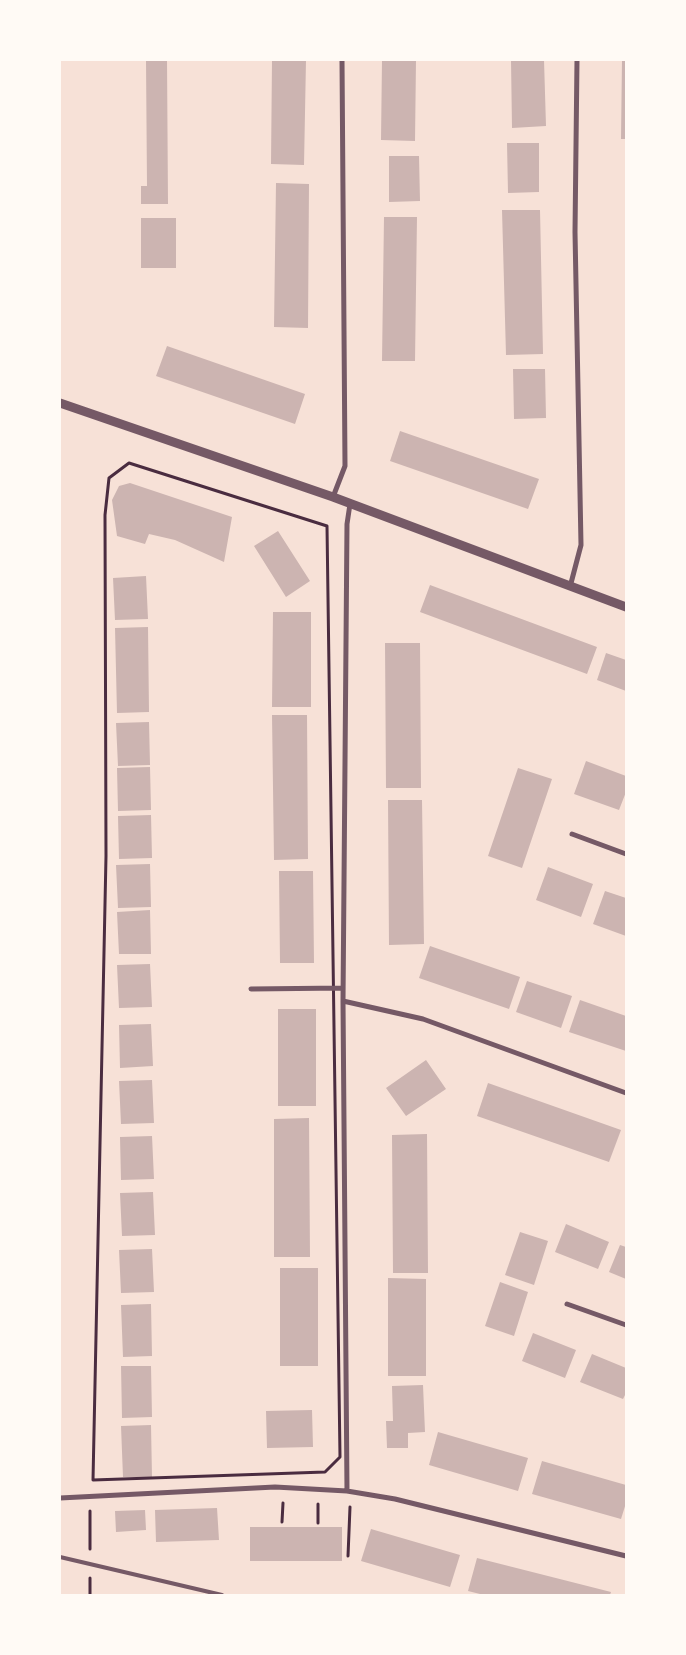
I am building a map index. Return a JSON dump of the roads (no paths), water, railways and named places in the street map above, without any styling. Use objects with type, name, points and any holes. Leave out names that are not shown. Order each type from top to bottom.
[{"type":"street","points":[[333,497],[345,466],[342,60]]},
{"type":"street","points":[[570,587],[581,545],[575,232],[577,60]]},
{"type":"street","points":[[60,403],[333,497],[626,607]]},
{"type":"street","points":[[347,1491],[343,988],[347,524],[350,504]]},
{"type":"street","points":[[572,834],[626,854]]},
{"type":"street","points":[[251,989],[343,988]]},
{"type":"street","points":[[343,1001],[423,1019],[626,1092]]},
{"type":"street","points":[[567,1304],[626,1325]]},
{"type":"street","points":[[60,1498],[275,1487],[347,1491],[395,1498],[626,1556]]},
{"type":"lane","points":[[60,1557],[222,1595]]}]
